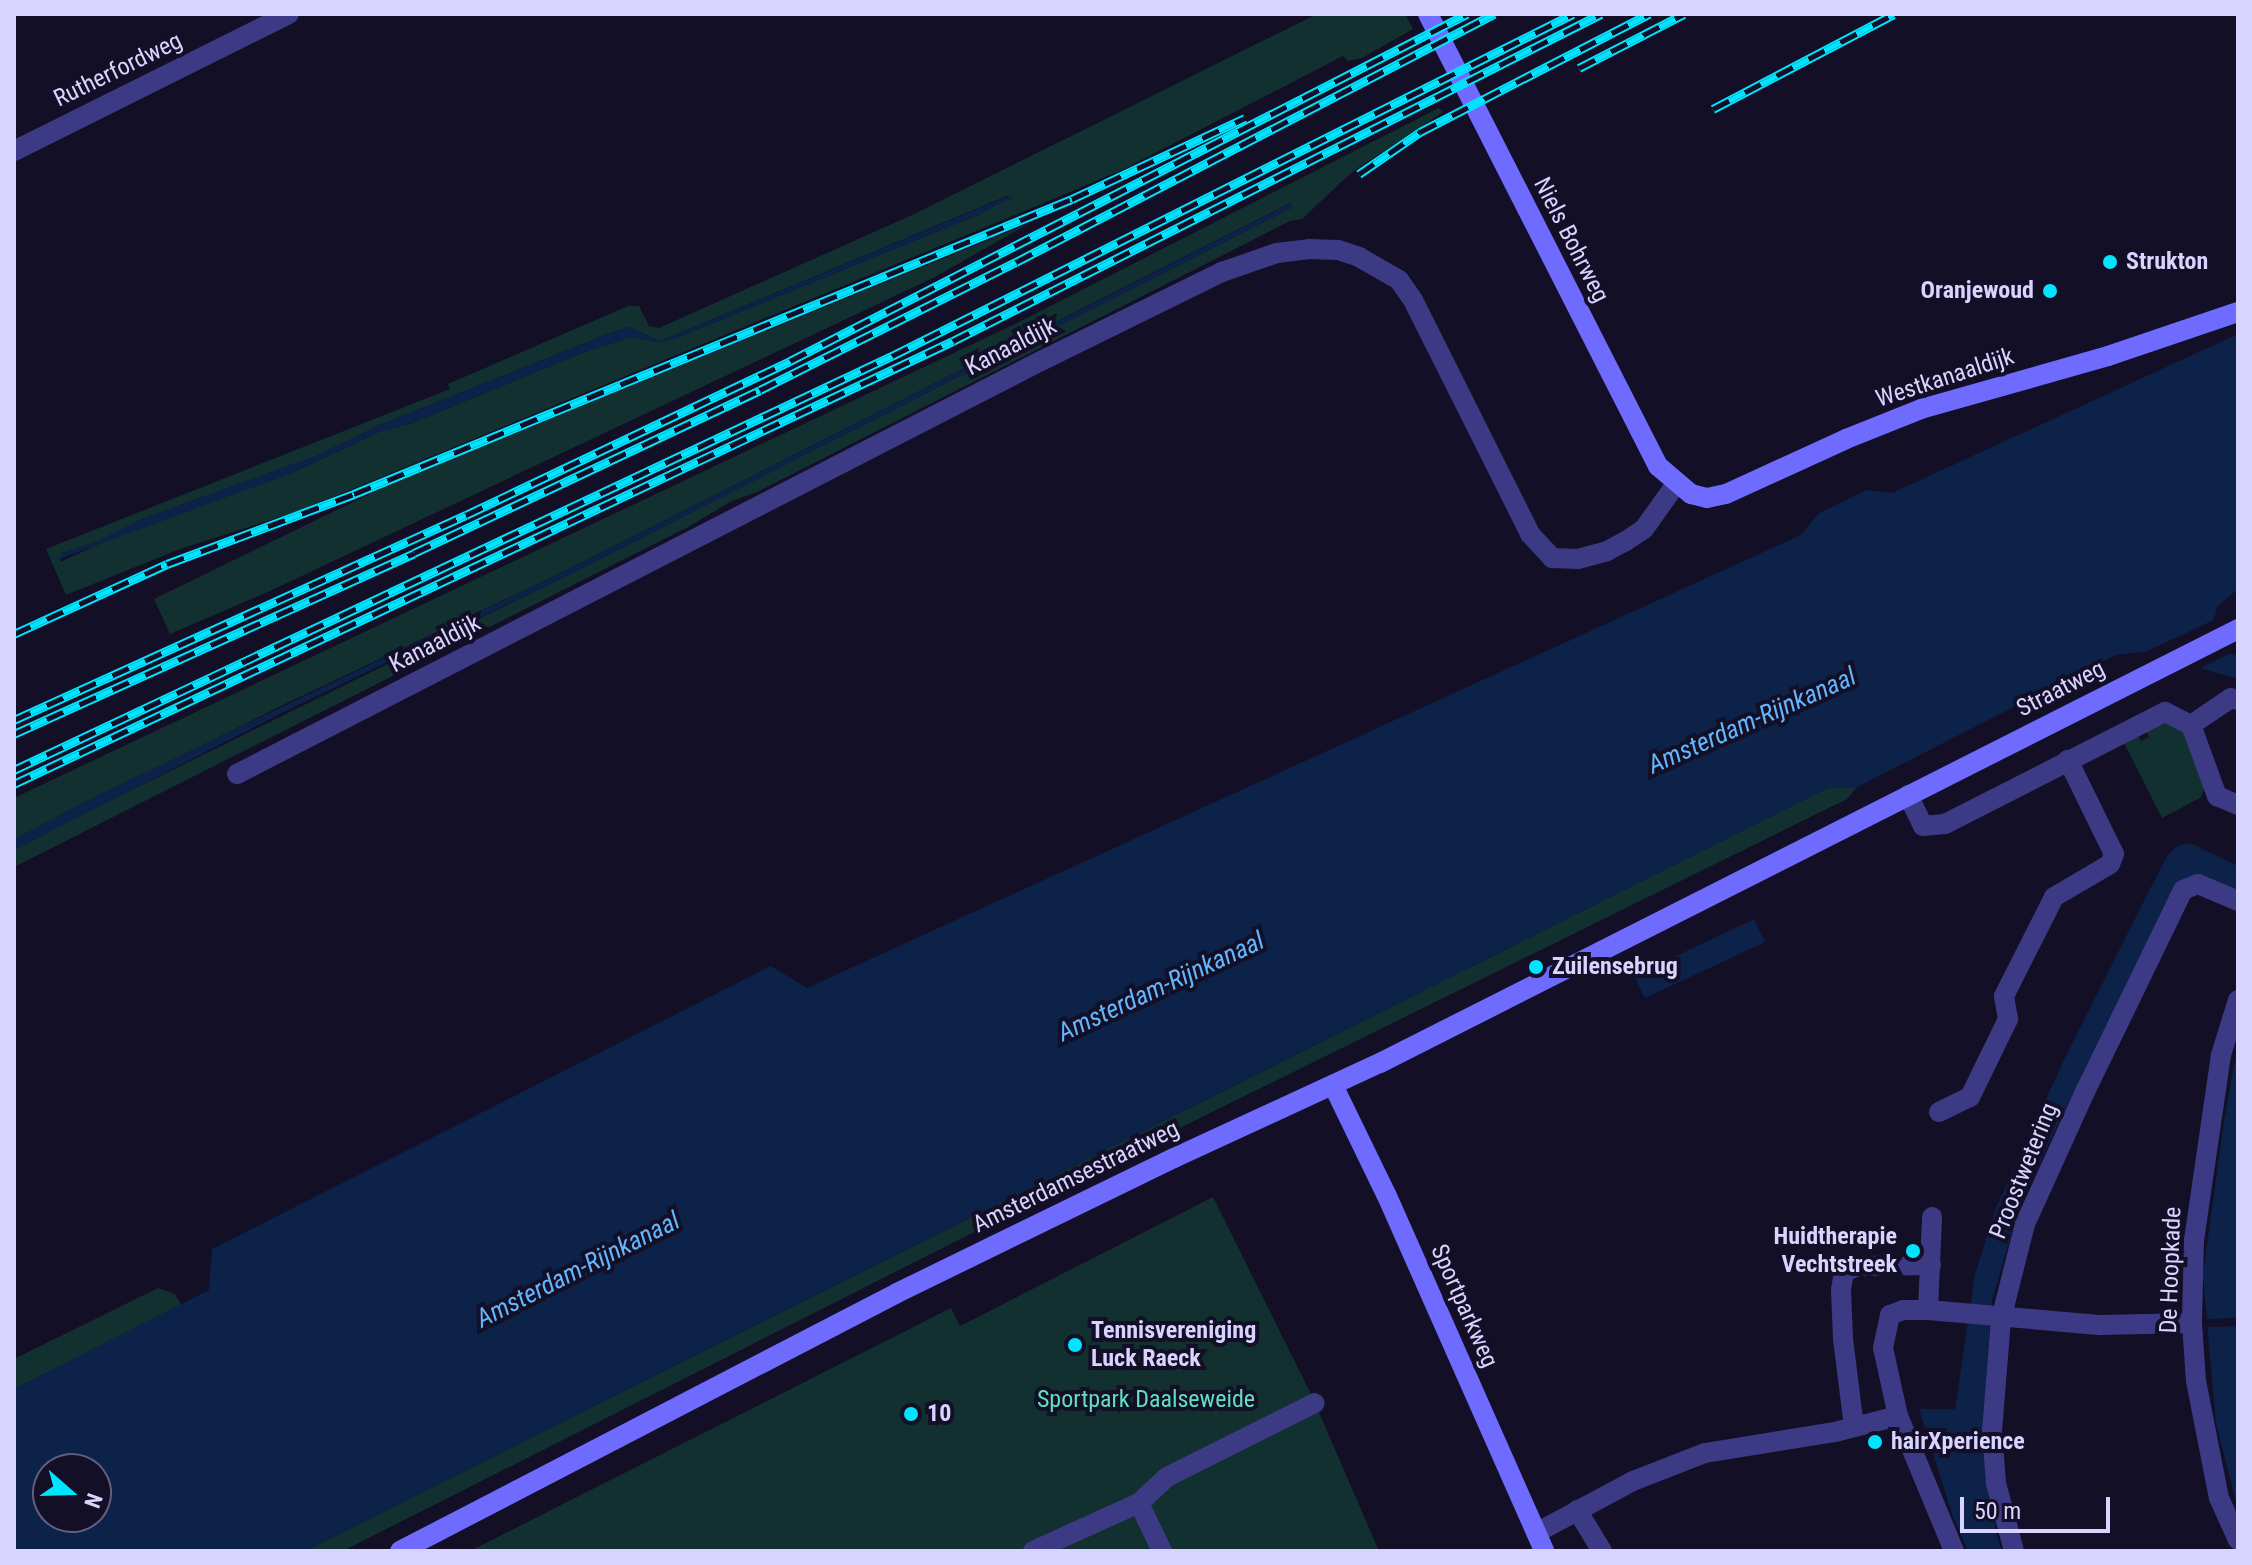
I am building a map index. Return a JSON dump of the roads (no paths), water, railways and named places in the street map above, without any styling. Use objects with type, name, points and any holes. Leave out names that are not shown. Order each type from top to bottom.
[{"type":"main road","name":"Niels Bohrweg","points":[[1428,14],[1658,466],[1676,484]]},
{"type":"main road","name":"Westkanaaldijk","points":[[1676,484],[1691,494],[1707,498],[1726,494],[1846,439],[1921,409],[2108,356],[2238,312]]},
{"type":"main road","name":"Straatweg","points":[[1779,860],[2238,629]]},
{"type":"main road","name":"Amsterdamsestraatweg","points":[[400,1551],[897,1293],[1333,1085],[1779,860]]},
{"type":"main road","name":"Sportparkweg","points":[[1333,1085],[1387,1196],[1540,1542]]},
{"type":"street","name":"Rutherfordweg","points":[[14,151],[289,14]]},
{"type":"street","name":"Kanaaldijk","points":[[237,774],[1041,361],[1222,272],[1277,253],[1309,249],[1338,250],[1359,257],[1399,280],[1413,300],[1530,534],[1552,558],[1578,559],[1607,551],[1626,541],[1644,529],[1676,484]]},
{"type":"street","points":[[2191,725],[2231,698],[2238,700]]},
{"type":"street","points":[[1908,795],[1923,826],[1945,824],[2165,712],[2191,725],[2217,796],[2238,805]]},
{"type":"street","points":[[1939,1112],[1970,1097],[2008,1019],[2004,996],[2054,897],[2110,864],[2114,854],[2068,760]]},
{"type":"street","name":"Proostwetering","points":[[2014,1551],[1996,1483],[1992,1431],[1999,1318],[2025,1224],[2183,890],[2198,884],[2238,901]]},
{"type":"street","name":"De Hoopkade","points":[[2235,1008],[2221,1055],[2194,1239],[2192,1323],[2196,1381],[2219,1498],[2238,1540]]},
{"type":"street","points":[[1928,1310],[1932,1217]]},
{"type":"street","points":[[1854,1427],[1843,1339],[1841,1290],[1844,1272],[1858,1266],[1931,1265]]},
{"type":"street","points":[[1954,1551],[1898,1416],[1883,1348],[1890,1315],[1903,1310],[1928,1310],[2101,1325],[2192,1323]]},
{"type":"street","points":[[1033,1551],[1139,1503],[1167,1477],[1315,1403]]},
{"type":"street","points":[[1540,1542],[1577,1510],[1633,1481],[1705,1453],[1854,1427],[1898,1416]]},
{"type":"street","points":[[1139,1503],[1162,1551]]},
{"type":"street","points":[[1577,1510],[1602,1551]]},
{"type":"water","points":[[1011,195],[1010,199],[980,214],[674,339],[658,342],[631,337],[587,351],[415,422],[379,432],[292,473],[57,560],[62,553],[95,542],[142,519],[316,456],[380,425],[610,333],[630,327],[659,341],[665,339]]},
{"type":"water","points":[[1291,203],[1293,207],[572,573],[284,712],[14,850],[14,839],[96,796],[571,568]]},
{"type":"water","name":"Amsterdam-Rijnkanaal","points":[[2238,334],[2238,589],[2217,607],[2211,633],[2227,653],[2238,656],[2238,679],[2143,652],[2116,655],[1857,787],[1828,788],[305,1551],[14,1551],[14,1389],[209,1290],[212,1249],[771,966],[807,988],[1801,535],[1819,513],[1867,490],[1892,493]]},
{"type":"water","points":[[2190,843],[2238,866],[2238,896],[2197,876],[2181,882],[2054,1132],[2017,1214],[1992,1301],[1983,1421],[1996,1533],[2002,1551],[1968,1551],[1953,1517],[1919,1409],[1955,1409],[1975,1274],[1996,1208],[2064,1060],[2168,855],[2177,846]]},
{"type":"water","points":[[1754,919],[1765,942],[1645,998],[1634,976]]},
{"type":"water","points":[[2238,1045],[2238,1509],[2216,1424],[2203,1275],[2224,1120]]},
{"type":"railway","points":[[14,720],[466,515],[790,361],[1467,14]]},
{"type":"railway","points":[[14,734],[414,553],[760,390],[1016,262],[1494,14]]},
{"type":"railway","points":[[14,770],[892,356],[1573,14]]},
{"type":"railway","points":[[14,784],[953,341],[1601,14]]},
{"type":"railway","points":[[1359,174],[1420,132],[1649,14]]},
{"type":"railway","points":[[1579,68],[1684,14]]},
{"type":"railway","points":[[1713,109],[1894,14]]},
{"type":"railway","points":[[14,634],[167,564],[354,494],[1072,199],[1245,118]]},
{"type":"place","name":"Strukton","points":[[2110,262]]},
{"type":"place","name":"Oranjewoud","points":[[2050,291]]},
{"type":"place","name":"Zuilensebrug","points":[[1536,967]]},
{"type":"place","name":"Huidtherapie Vechtstreek","points":[[1913,1251]]},
{"type":"place","name":"Tennisvereniging Luck Raeck","points":[[1075,1345]]},
{"type":"place","name":"10","points":[[911,1414]]},
{"type":"place","name":"hairXperience","points":[[1875,1442]]},
{"type":"park label","name":"Sportpark Daalseweide","points":[[1146,1400]]}]
